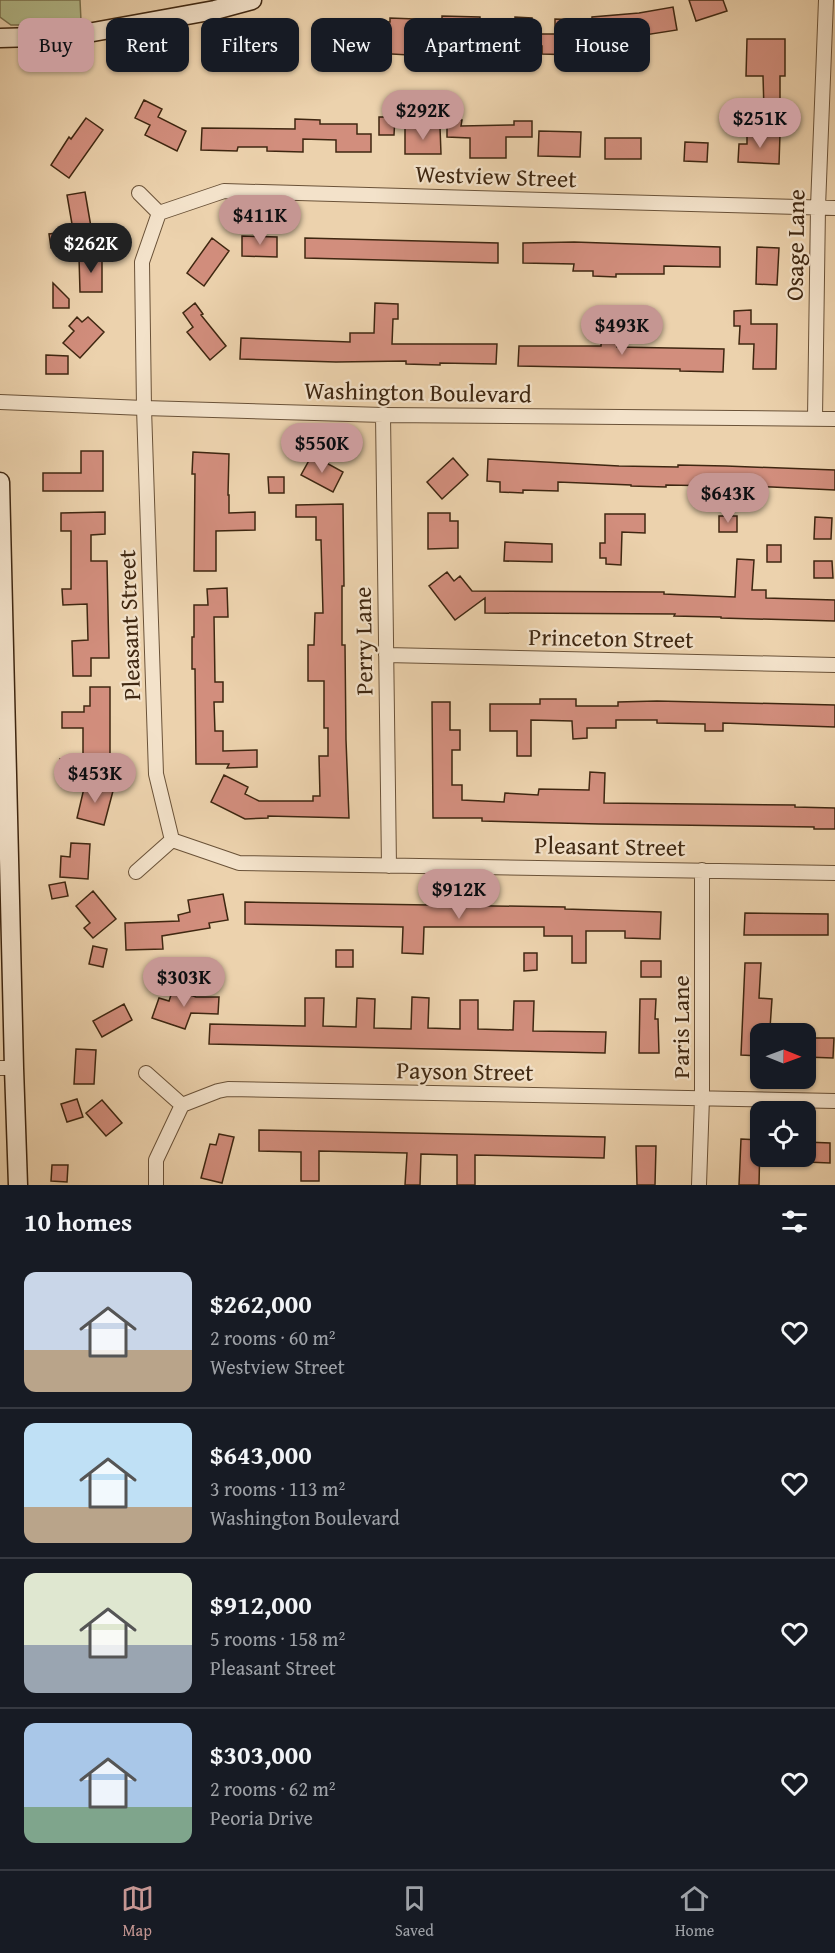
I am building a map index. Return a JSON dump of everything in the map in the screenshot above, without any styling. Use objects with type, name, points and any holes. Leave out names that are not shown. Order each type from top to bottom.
[{"type":"main road","points":[[0,38],[71,36],[215,10],[252,0]]},
{"type":"main road","points":[[0,482],[7,1068],[18,1185]]},
{"type":"street","name":"Osage Lane","points":[[815,418],[818,207],[826,0]]},
{"type":"street","name":"Westview Street","points":[[159,213],[224,191],[835,208]]},
{"type":"street","points":[[139,193],[159,213],[142,262],[144,408]]},
{"type":"street","name":"Washington Boulevard","points":[[0,402],[383,415],[835,419]]},
{"type":"street","name":"Pleasant Street","points":[[144,408],[156,774],[172,840],[239,863],[835,873]]},
{"type":"street","name":"Perry Lane","points":[[383,415],[389,866]]},
{"type":"street","name":"Princeton Street","points":[[386,655],[835,665]]},
{"type":"street","points":[[136,872],[172,840]]},
{"type":"street","name":"Paris Lane","points":[[699,1185],[702,1098],[702,870]]},
{"type":"street","points":[[146,1073],[182,1106],[156,1160],[156,1185]]},
{"type":"street","name":"Payson Street","points":[[182,1106],[218,1091],[240,1088],[835,1101]]},
{"type":"green space","points":[[0,0],[80,0],[81,18],[18,18],[18,25],[11,25],[0,17]]},
{"type":"building","points":[[689,0],[723,0],[727,11],[696,21]]},
{"type":"building","points":[[673,7],[677,30],[650,34],[650,18],[592,18],[592,17]]},
{"type":"building","points":[[442,16],[480,17],[442,18]]},
{"type":"building","points":[[392,18],[404,19],[404,55],[392,54]]},
{"type":"building","points":[[542,34],[554,34],[554,54],[542,54]]},
{"type":"building","points":[[747,39],[785,39],[785,76],[780,76],[780,109],[764,110],[763,76],[746,76]]},
{"type":"building","points":[[144,100],[162,109],[158,117],[186,131],[177,151],[145,135],[150,125],[135,118]]},
{"type":"building","points":[[379,117],[395,117],[394,135],[379,135]]},
{"type":"building","points":[[86,118],[103,130],[69,178],[51,165],[69,137],[71,139]]},
{"type":"building","points":[[295,119],[320,120],[320,124],[357,124],[357,134],[371,134],[371,152],[336,152],[336,140],[303,139],[303,152],[267,151],[267,147],[238,147],[237,151],[201,150],[202,128],[295,129]]},
{"type":"building","points":[[447,120],[462,120],[461,126],[514,125],[514,121],[532,121],[532,137],[506,137],[506,158],[470,158],[470,138],[447,137]]},
{"type":"building","points":[[405,127],[440,127],[441,154],[405,154]]},
{"type":"building","points":[[539,131],[581,132],[580,157],[538,156]]},
{"type":"building","points":[[747,133],[780,134],[779,164],[738,162],[739,144],[747,144]]},
{"type":"building","points":[[605,138],[641,138],[641,159],[605,159]]},
{"type":"building","points":[[685,142],[708,143],[707,162],[684,161]]},
{"type":"building","points":[[85,192],[91,227],[73,230],[67,195]]},
{"type":"building","points":[[65,232],[66,246],[51,248],[49,234]]},
{"type":"building","points":[[242,236],[277,237],[277,257],[242,256]]},
{"type":"building","points":[[212,238],[229,251],[204,286],[187,273]]},
{"type":"building","points":[[305,238],[498,243],[498,263],[305,258]]},
{"type":"building","points":[[574,242],[720,247],[720,267],[664,266],[664,274],[616,274],[616,277],[593,276],[593,271],[573,271],[574,264],[523,263],[523,243]]},
{"type":"building","points":[[757,247],[779,248],[777,285],[756,284]]},
{"type":"building","points":[[79,257],[102,257],[102,292],[80,292]]},
{"type":"building","points":[[53,283],[69,299],[69,308],[53,308]]},
{"type":"building","points":[[195,303],[203,314],[201,315],[226,346],[210,360],[187,332],[193,327],[183,313]]},
{"type":"building","points":[[375,303],[398,304],[398,319],[393,319],[392,344],[497,344],[496,364],[440,363],[440,365],[406,364],[406,361],[336,362],[240,359],[241,338],[350,342],[350,333],[374,333]]},
{"type":"building","points":[[751,310],[751,324],[777,324],[776,369],[753,369],[754,344],[739,344],[740,326],[734,326],[734,311]]},
{"type":"building","points":[[77,317],[82,322],[88,317],[104,332],[80,358],[63,343],[74,331],[69,326]]},
{"type":"building","points":[[602,323],[618,323],[617,347],[724,349],[723,372],[518,366],[519,346],[601,346]]},
{"type":"building","points":[[46,355],[68,356],[68,374],[46,374]]},
{"type":"building","points":[[81,451],[103,451],[103,491],[43,491],[43,473],[81,473]]},
{"type":"building","points":[[193,452],[229,454],[229,513],[255,512],[255,530],[216,531],[216,571],[194,571],[195,474],[192,474]]},
{"type":"building","points":[[312,455],[343,472],[333,492],[301,475]]},
{"type":"building","points":[[453,458],[468,475],[442,499],[427,482]]},
{"type":"building","points":[[488,459],[619,466],[678,467],[678,465],[835,470],[835,490],[631,486],[558,482],[558,491],[500,492],[500,482],[487,481]]},
{"type":"building","points":[[268,477],[284,477],[284,493],[269,493]]},
{"type":"building","points":[[343,504],[342,645],[345,645],[349,818],[268,816],[268,818],[245,819],[211,802],[224,775],[248,787],[245,794],[259,801],[313,801],[313,796],[320,796],[319,756],[328,756],[328,728],[324,728],[324,681],[308,681],[308,645],[314,645],[315,613],[323,613],[321,540],[316,540],[316,517],[296,517],[296,505]]},
{"type":"building","points":[[105,512],[105,534],[91,535],[91,561],[107,561],[109,658],[91,658],[91,676],[73,676],[72,641],[88,640],[87,604],[63,605],[62,589],[71,589],[71,531],[61,531],[61,513]]},
{"type":"building","points":[[428,513],[450,513],[450,521],[458,521],[458,548],[428,549]]},
{"type":"building","points":[[605,514],[645,514],[645,533],[622,532],[621,565],[606,564],[606,558],[600,558],[600,543],[605,543]]},
{"type":"building","points":[[719,516],[737,516],[737,532],[719,532]]},
{"type":"building","points":[[815,517],[832,518],[831,539],[814,539]]},
{"type":"building","points":[[505,542],[552,544],[552,562],[504,561]]},
{"type":"building","points":[[767,545],[781,545],[781,562],[767,562]]},
{"type":"building","points":[[737,559],[754,560],[752,590],[766,590],[766,598],[835,600],[835,621],[674,616],[675,614],[485,613],[485,598],[455,620],[429,586],[447,572],[454,581],[460,576],[472,591],[664,592],[664,594],[735,597]]},
{"type":"building","points":[[814,561],[832,561],[833,578],[814,578]]},
{"type":"building","points":[[227,588],[228,617],[214,617],[215,682],[223,682],[223,702],[214,702],[215,731],[223,731],[223,751],[257,750],[257,767],[227,768],[229,764],[196,764],[195,669],[192,669],[194,605],[208,605],[207,589]]},
{"type":"building","points":[[90,687],[110,687],[110,770],[60,771],[60,759],[83,758],[83,728],[62,728],[62,712],[84,712],[84,706],[90,706]]},
{"type":"building","points":[[540,699],[576,699],[576,706],[618,706],[618,702],[657,701],[835,705],[835,727],[723,723],[723,731],[705,731],[705,724],[657,723],[657,720],[616,720],[616,728],[587,728],[587,738],[573,739],[572,721],[531,720],[531,756],[517,756],[517,731],[490,731],[490,704],[540,704]]},
{"type":"building","points":[[432,702],[450,702],[450,730],[460,730],[460,750],[452,750],[452,785],[462,785],[462,800],[504,802],[505,793],[538,795],[539,789],[589,790],[590,772],[605,773],[604,803],[795,805],[795,807],[835,808],[835,829],[433,818]]},
{"type":"building","points":[[85,784],[113,791],[104,825],[77,818]]},
{"type":"building","points":[[71,843],[90,844],[88,879],[60,877],[61,856],[70,857]]},
{"type":"building","points":[[65,882],[68,896],[52,899],[49,885]]},
{"type":"building","points":[[93,891],[116,919],[93,938],[84,928],[90,923],[76,906]]},
{"type":"building","points":[[223,894],[228,920],[209,923],[210,928],[162,936],[163,949],[126,950],[125,923],[179,921],[178,915],[190,912],[188,900]]},
{"type":"building","points":[[245,902],[565,907],[565,909],[661,912],[660,939],[625,938],[625,931],[586,931],[586,963],[572,963],[572,936],[544,936],[544,927],[424,927],[423,954],[402,953],[403,927],[245,924]]},
{"type":"building","points":[[745,913],[828,914],[828,935],[744,935]]},
{"type":"building","points":[[93,946],[107,949],[103,967],[89,964]]},
{"type":"building","points":[[336,950],[353,950],[353,967],[336,967]]},
{"type":"building","points":[[524,953],[537,953],[537,970],[524,971]]},
{"type":"building","points":[[641,961],[661,961],[661,977],[641,977]]},
{"type":"building","points":[[745,963],[761,963],[759,998],[772,999],[770,1023],[750,1023],[750,1055],[741,1055]]},
{"type":"building","points":[[173,989],[196,997],[219,997],[218,1014],[191,1013],[185,1029],[152,1018],[159,998],[169,1001]]},
{"type":"building","points":[[412,997],[429,998],[428,1028],[460,1029],[460,1000],[478,1000],[478,1029],[513,1030],[514,1001],[534,1001],[533,1031],[606,1032],[605,1053],[209,1044],[210,1024],[305,1026],[305,998],[324,998],[323,1026],[356,1027],[357,998],[375,999],[374,1028],[411,1029]]},
{"type":"building","points":[[640,999],[656,999],[655,1019],[658,1019],[659,1053],[639,1053]]},
{"type":"building","points":[[124,1004],[132,1020],[102,1037],[93,1021]]},
{"type":"building","points":[[816,1038],[834,1038],[833,1058],[816,1057]]},
{"type":"building","points":[[76,1049],[96,1050],[94,1084],[74,1084]]},
{"type":"building","points":[[77,1099],[83,1117],[67,1122],[61,1104]]},
{"type":"building","points":[[102,1100],[122,1123],[106,1136],[86,1113]]},
{"type":"building","points":[[259,1130],[605,1137],[604,1158],[475,1155],[475,1185],[457,1185],[457,1155],[421,1154],[420,1185],[405,1185],[407,1153],[319,1151],[319,1181],[301,1181],[301,1152],[259,1151]]},
{"type":"building","points":[[219,1134],[234,1137],[222,1183],[201,1178],[210,1144],[216,1145]]},
{"type":"building","points":[[741,1139],[750,1139],[750,1167],[759,1167],[759,1185],[739,1185]]},
{"type":"building","points":[[816,1142],[830,1143],[830,1163],[816,1162]]},
{"type":"building","points":[[636,1146],[656,1146],[655,1185],[637,1185]]},
{"type":"building","points":[[52,1165],[68,1165],[67,1182],[51,1181]]}]
